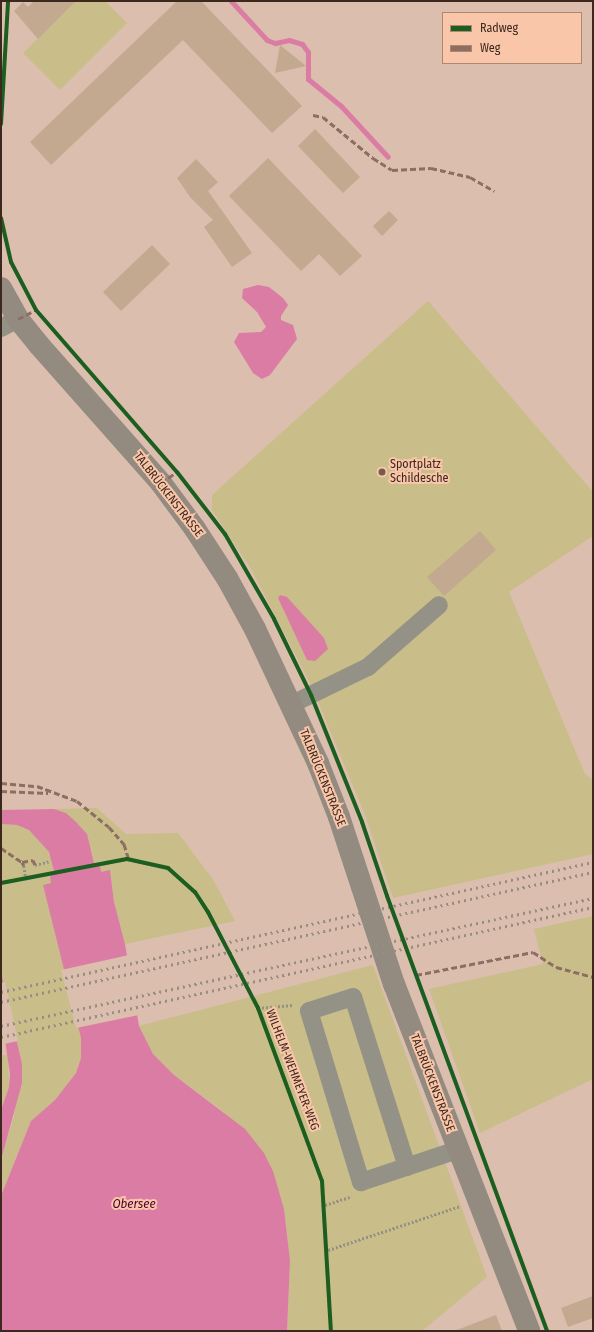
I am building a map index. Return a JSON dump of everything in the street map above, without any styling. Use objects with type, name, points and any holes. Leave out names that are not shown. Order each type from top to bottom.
[{"type":"main road","name":"TALBRÜCKENSTRASSE","points":[[1,288],[10,324],[156,478],[195,529],[227,578],[292,704],[339,817],[394,984],[476,1200],[529,1331]]},
{"type":"lane","points":[[292,704],[368,667],[439,604]]},
{"type":"lane","points":[[407,1167],[353,997],[309,1011],[361,1182],[407,1167],[457,1150]]},
{"type":"path","points":[[35,865],[50,861]]},
{"type":"path","points":[[24,866],[27,879]]},
{"type":"path","points":[[258,1008],[300,1005],[309,1011]]},
{"type":"path","points":[[325,1205],[359,1194],[361,1182]]},
{"type":"path","points":[[328,1250],[476,1200]]},
{"type":"shaded area","points":[[76,1],[105,1],[127,23],[60,90],[23,53]]},
{"type":"shaded area","points":[[428,301],[593,492],[593,536],[509,592],[585,774],[593,780],[593,854],[393,898],[365,815],[311,685],[251,569],[212,510],[212,495]]},
{"type":"shaded area","points":[[97,808],[126,834],[178,833],[214,881],[235,921],[125,944],[114,902],[110,871],[101,872],[94,863],[91,849],[66,813],[54,809]]},
{"type":"shaded area","points":[[1,824],[17,825],[29,830],[49,852],[54,871],[52,883],[43,885],[81,1038],[81,1058],[76,1073],[55,1100],[31,1121],[1,1196],[1,1160],[14,1116],[22,1064],[1,972]]},
{"type":"shaded area","points":[[593,916],[593,1079],[480,1133],[429,989],[543,964],[534,929]]},
{"type":"shaded area","points":[[373,965],[487,1277],[422,1331],[287,1331],[290,1261],[284,1209],[268,1160],[257,1144],[220,1109],[174,1075],[153,1054],[139,1026]]},
{"type":"shaded area","points":[[8,1054],[9,1087],[1,1110],[1,1056]]},
{"type":"water","points":[[258,285],[269,287],[283,298],[288,305],[281,316],[281,320],[293,325],[297,339],[270,375],[262,379],[253,373],[234,342],[239,333],[261,332],[266,327],[257,312],[242,298],[243,289]]},
{"type":"water","points":[[280,595],[287,597],[324,638],[328,649],[315,661],[307,660],[278,598]]},
{"type":"water","name":"Obersee","points":[[54,809],[66,813],[87,834],[94,863],[100,866],[101,872],[110,870],[114,902],[125,944],[139,1026],[153,1054],[174,1075],[245,1129],[264,1153],[273,1171],[284,1209],[290,1261],[287,1331],[1,1331],[1,1196],[31,1121],[55,1100],[76,1073],[81,1058],[81,1038],[43,885],[51,883],[50,877],[54,871],[49,852],[29,830],[17,825],[1,824],[1,810]]},
{"type":"water","points":[[1,972],[22,1064],[22,1083],[1,1160],[1,1110],[9,1087],[10,1074],[1,1013]]},
{"type":"pier","points":[[129,955],[139,1015],[76,1028],[61,970]]},
{"type":"pier","points":[[5,982],[18,1041],[4,1044],[1,1025],[1,983]]},
{"type":"building","points":[[34,1],[76,1],[38,39],[14,11],[23,2],[28,7]]},
{"type":"building","points":[[177,1],[201,1],[302,106],[272,133],[183,40],[51,165],[30,142]]},
{"type":"building","points":[[280,45],[306,66],[275,73]]},
{"type":"building","points":[[315,129],[360,177],[343,193],[298,146]]},
{"type":"building","points":[[268,158],[362,256],[340,276],[319,254],[301,271],[229,196]]},
{"type":"building","points":[[196,159],[218,182],[208,191],[252,253],[232,267],[204,227],[213,220],[190,197],[177,178]]},
{"type":"building","points":[[389,211],[398,220],[382,236],[373,226]]},
{"type":"building","points":[[152,245],[170,264],[121,311],[103,292]]},
{"type":"building","points":[[480,531],[496,550],[444,596],[427,577]]},
{"type":"building","points":[[593,1296],[593,1318],[568,1327],[561,1308]]},
{"type":"building","points":[[496,1315],[502,1331],[457,1331],[457,1330]]},
{"type":"waterway","points":[[231,1],[267,40],[275,43],[289,40],[302,44],[308,52],[308,79],[341,106],[388,157]]},
{"type":"railway","points":[[1,992],[593,862]]},
{"type":"railway","points":[[1,1002],[593,872]]},
{"type":"railway","points":[[1,1026],[593,898]]},
{"type":"railway","points":[[1,1037],[593,907]]},
{"type":"marked path","points":[[313,115],[323,117],[373,158],[392,170],[431,168],[470,177],[494,191]]},
{"type":"marked path","points":[[18,319],[36,310]]},
{"type":"marked path","points":[[161,483],[177,472]]},
{"type":"marked path","points":[[1,783],[37,786],[77,801],[109,827],[124,844],[129,860]]},
{"type":"marked path","points":[[1,791],[48,793]]},
{"type":"marked path","points":[[1,848],[22,862],[24,866]]},
{"type":"marked path","points":[[22,862],[33,860],[35,865]]},
{"type":"marked path","points":[[416,975],[533,952],[556,967],[593,977]]},
{"type":"cycle path","points":[[1,124],[8,1]]},
{"type":"cycle path","points":[[1,218],[11,262],[36,310],[177,472],[225,534],[274,619],[311,695],[362,822],[387,896],[547,1331]]},
{"type":"cycle path","name":"WILHELM-WEHMEYER-WEG","points":[[1,883],[127,859],[168,868],[195,892],[208,912],[258,1008],[322,1181],[331,1331]]},
{"type":"place","name":"Sportplatz Schildesche","points":[[382,472]]}]
